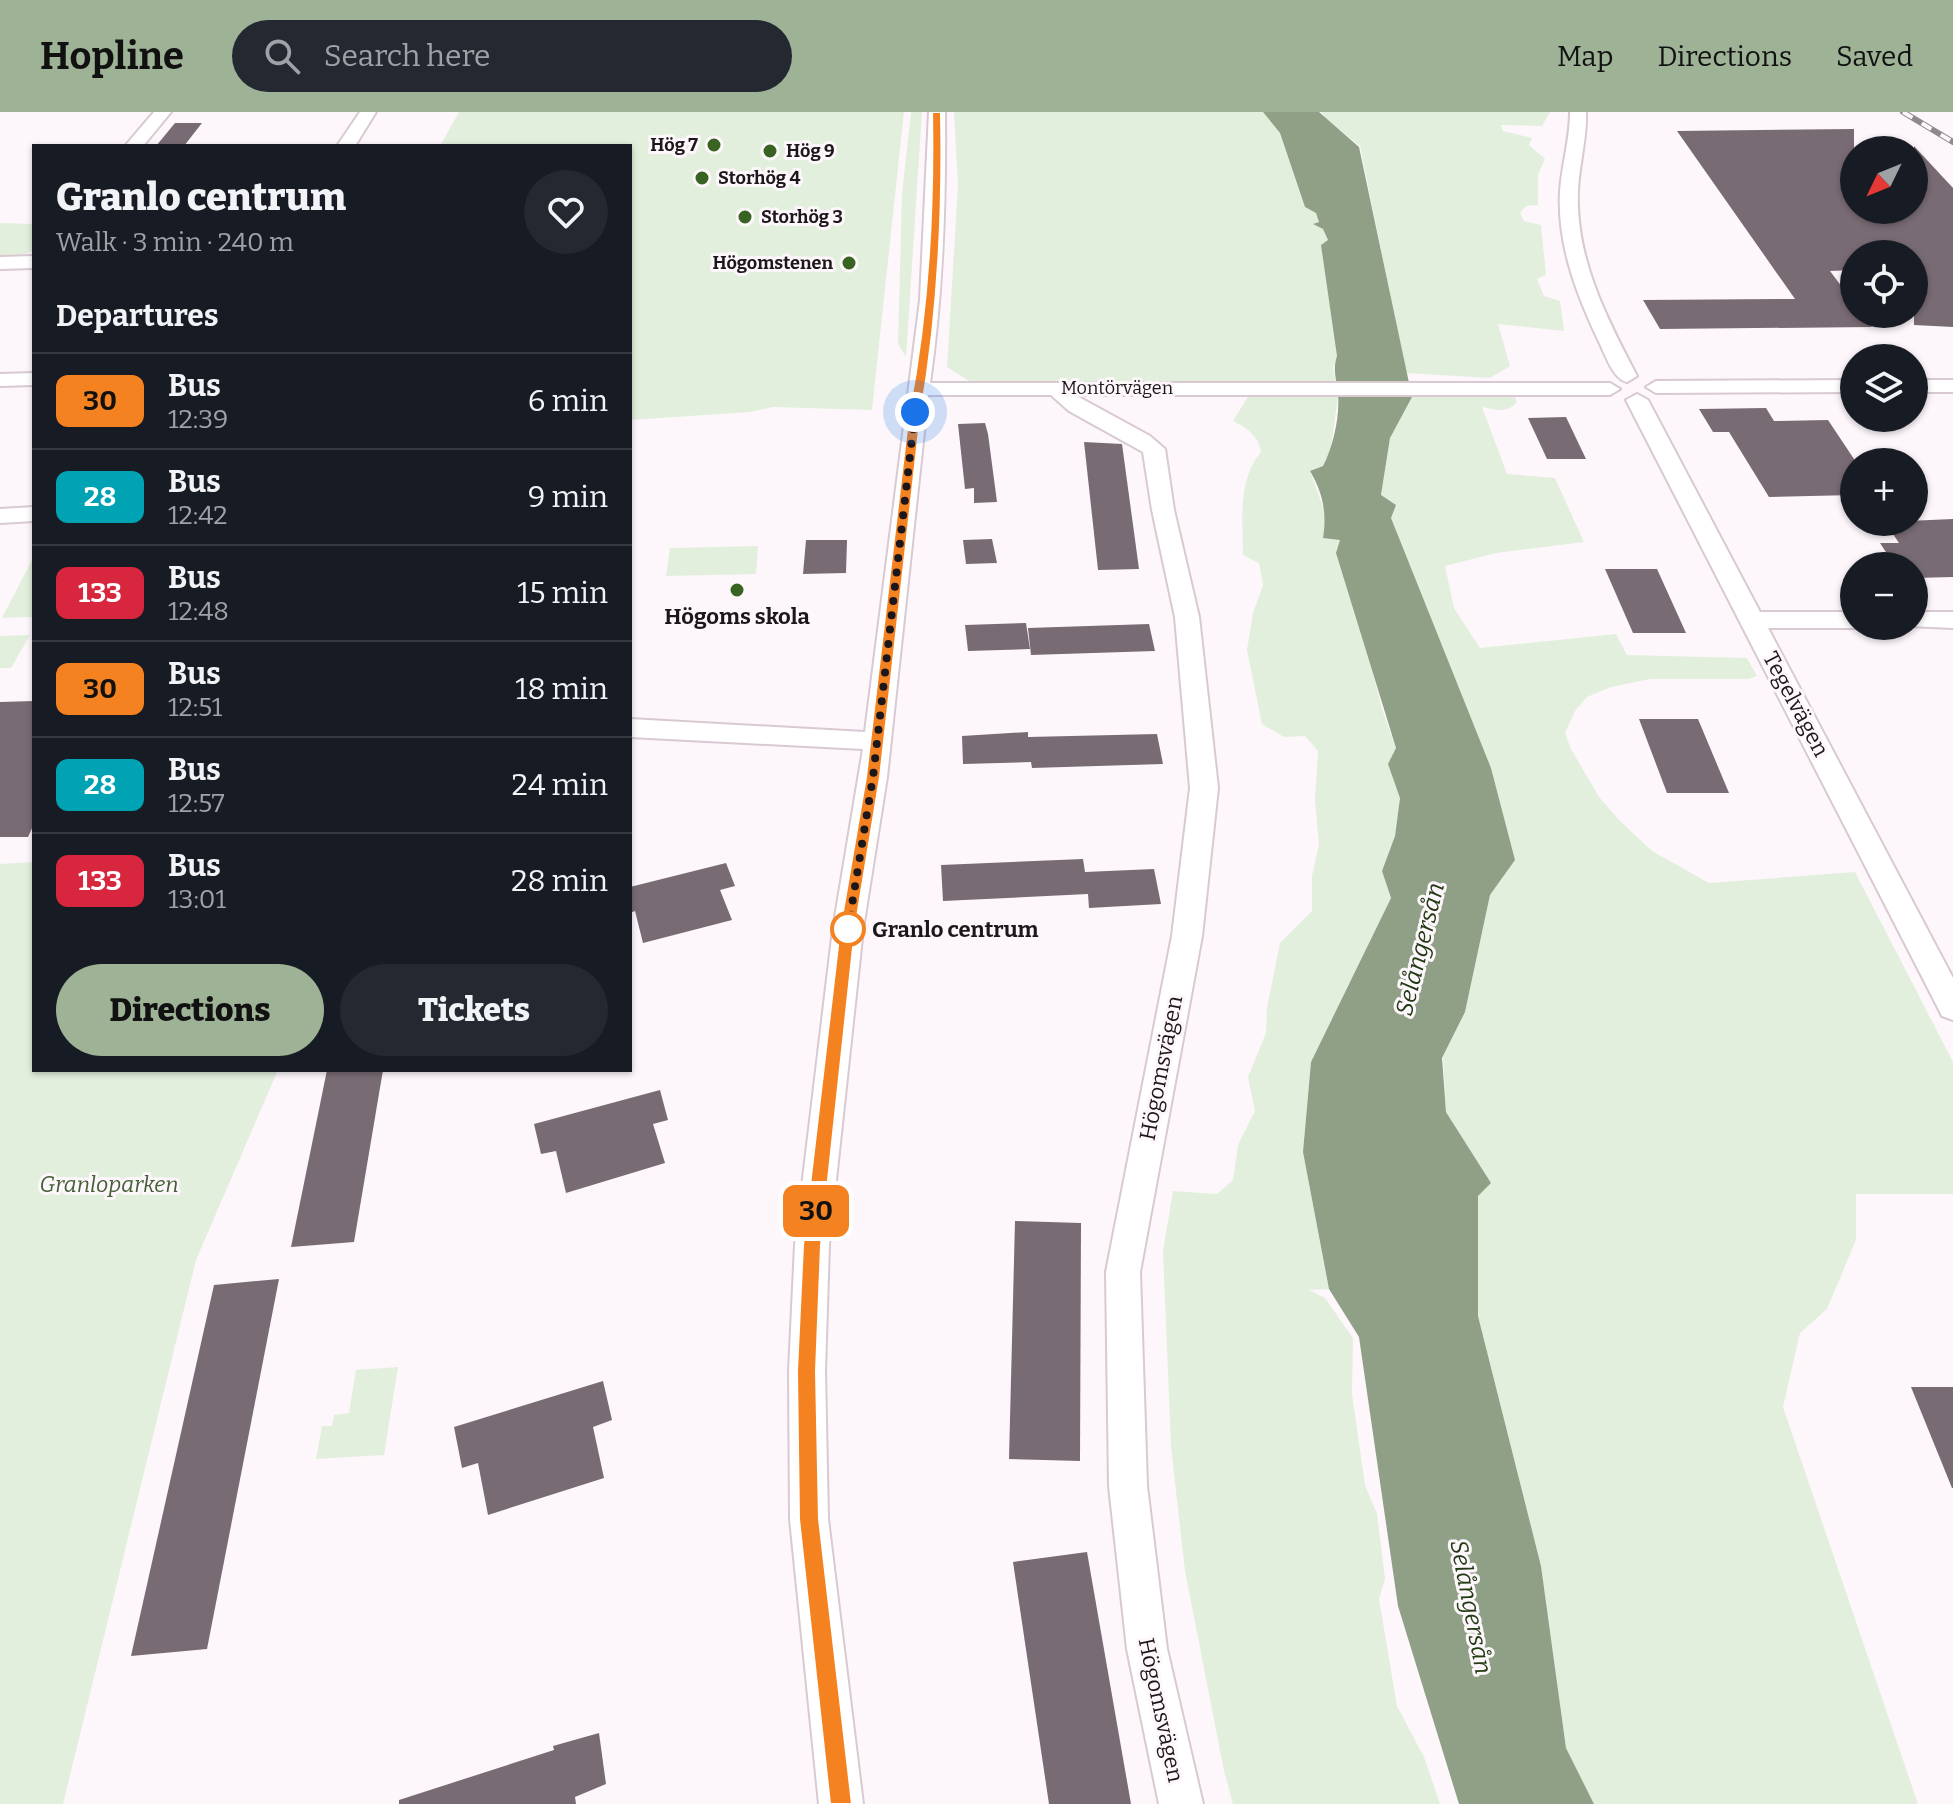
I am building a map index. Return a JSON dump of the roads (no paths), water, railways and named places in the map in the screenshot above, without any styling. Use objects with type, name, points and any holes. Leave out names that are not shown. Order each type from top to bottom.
[{"type":"street","points":[[136,144],[163,112]]},
{"type":"street","points":[[347,144],[368,112]]},
{"type":"street","points":[[841,1804],[809,1519],[807,1371],[812,1245],[848,929],[876,741],[924,362],[938,180],[937,112]]},
{"type":"street","points":[[1578,112],[1569,192],[1573,236],[1581,273],[1619,383],[1645,380],[1646,394],[1840,387]]},
{"type":"street","points":[[0,263],[32,262]]},
{"type":"street","points":[[0,380],[32,379]]},
{"type":"street","name":"Montörvägen","points":[[919,389],[1440,388],[1619,383]]},
{"type":"street","points":[[1928,386],[1953,386]]},
{"type":"street","name":"Högomsvägen","points":[[1056,388],[1073,405],[1129,430],[1154,449],[1194,663],[1204,788],[1187,936],[1123,1272],[1128,1486],[1147,1649],[1181,1804]]},
{"type":"street","name":"Tegelvägen","points":[[1646,394],[1752,620],[1953,1008]]},
{"type":"street","points":[[0,516],[32,514]]},
{"type":"street","points":[[1752,620],[1840,620]]},
{"type":"street","points":[[1928,620],[1953,620]]},
{"type":"street","points":[[632,728],[876,741]]},
{"type":"water","name":"Selångersån","points":[[1263,112],[1319,112],[1359,147],[1412,397],[1390,438],[1381,495],[1396,505],[1391,518],[1491,768],[1515,860],[1490,895],[1465,1012],[1442,1058],[1446,1112],[1491,1183],[1478,1196],[1478,1316],[1541,1566],[1566,1748],[1594,1804],[1459,1804],[1398,1606],[1359,1337],[1329,1289],[1303,1152],[1311,1062],[1391,898],[1382,871],[1395,836],[1400,798],[1388,764],[1396,748],[1336,553],[1340,540],[1323,538],[1323,503],[1310,471],[1323,466],[1327,458],[1338,412],[1337,356],[1321,245],[1328,240],[1323,229],[1313,224],[1319,222],[1316,213],[1305,207],[1280,133]]},
{"type":"railway","points":[[1903,112],[1953,142]]},
{"type":"place","name":"Hög 7","points":[[714,145]]},
{"type":"place","name":"Hög 9","points":[[770,151]]},
{"type":"place","name":"Storhög 4","points":[[702,178]]},
{"type":"place","name":"Storhög 3","points":[[745,217]]},
{"type":"place","name":"Högomstenen","points":[[849,263]]},
{"type":"place","name":"Högoms skola","points":[[737,590]]},
{"type":"place","name":"Granlo centrum","points":[[848,929]]},
{"type":"park label","name":"Granloparken","points":[[109,1184]]}]
